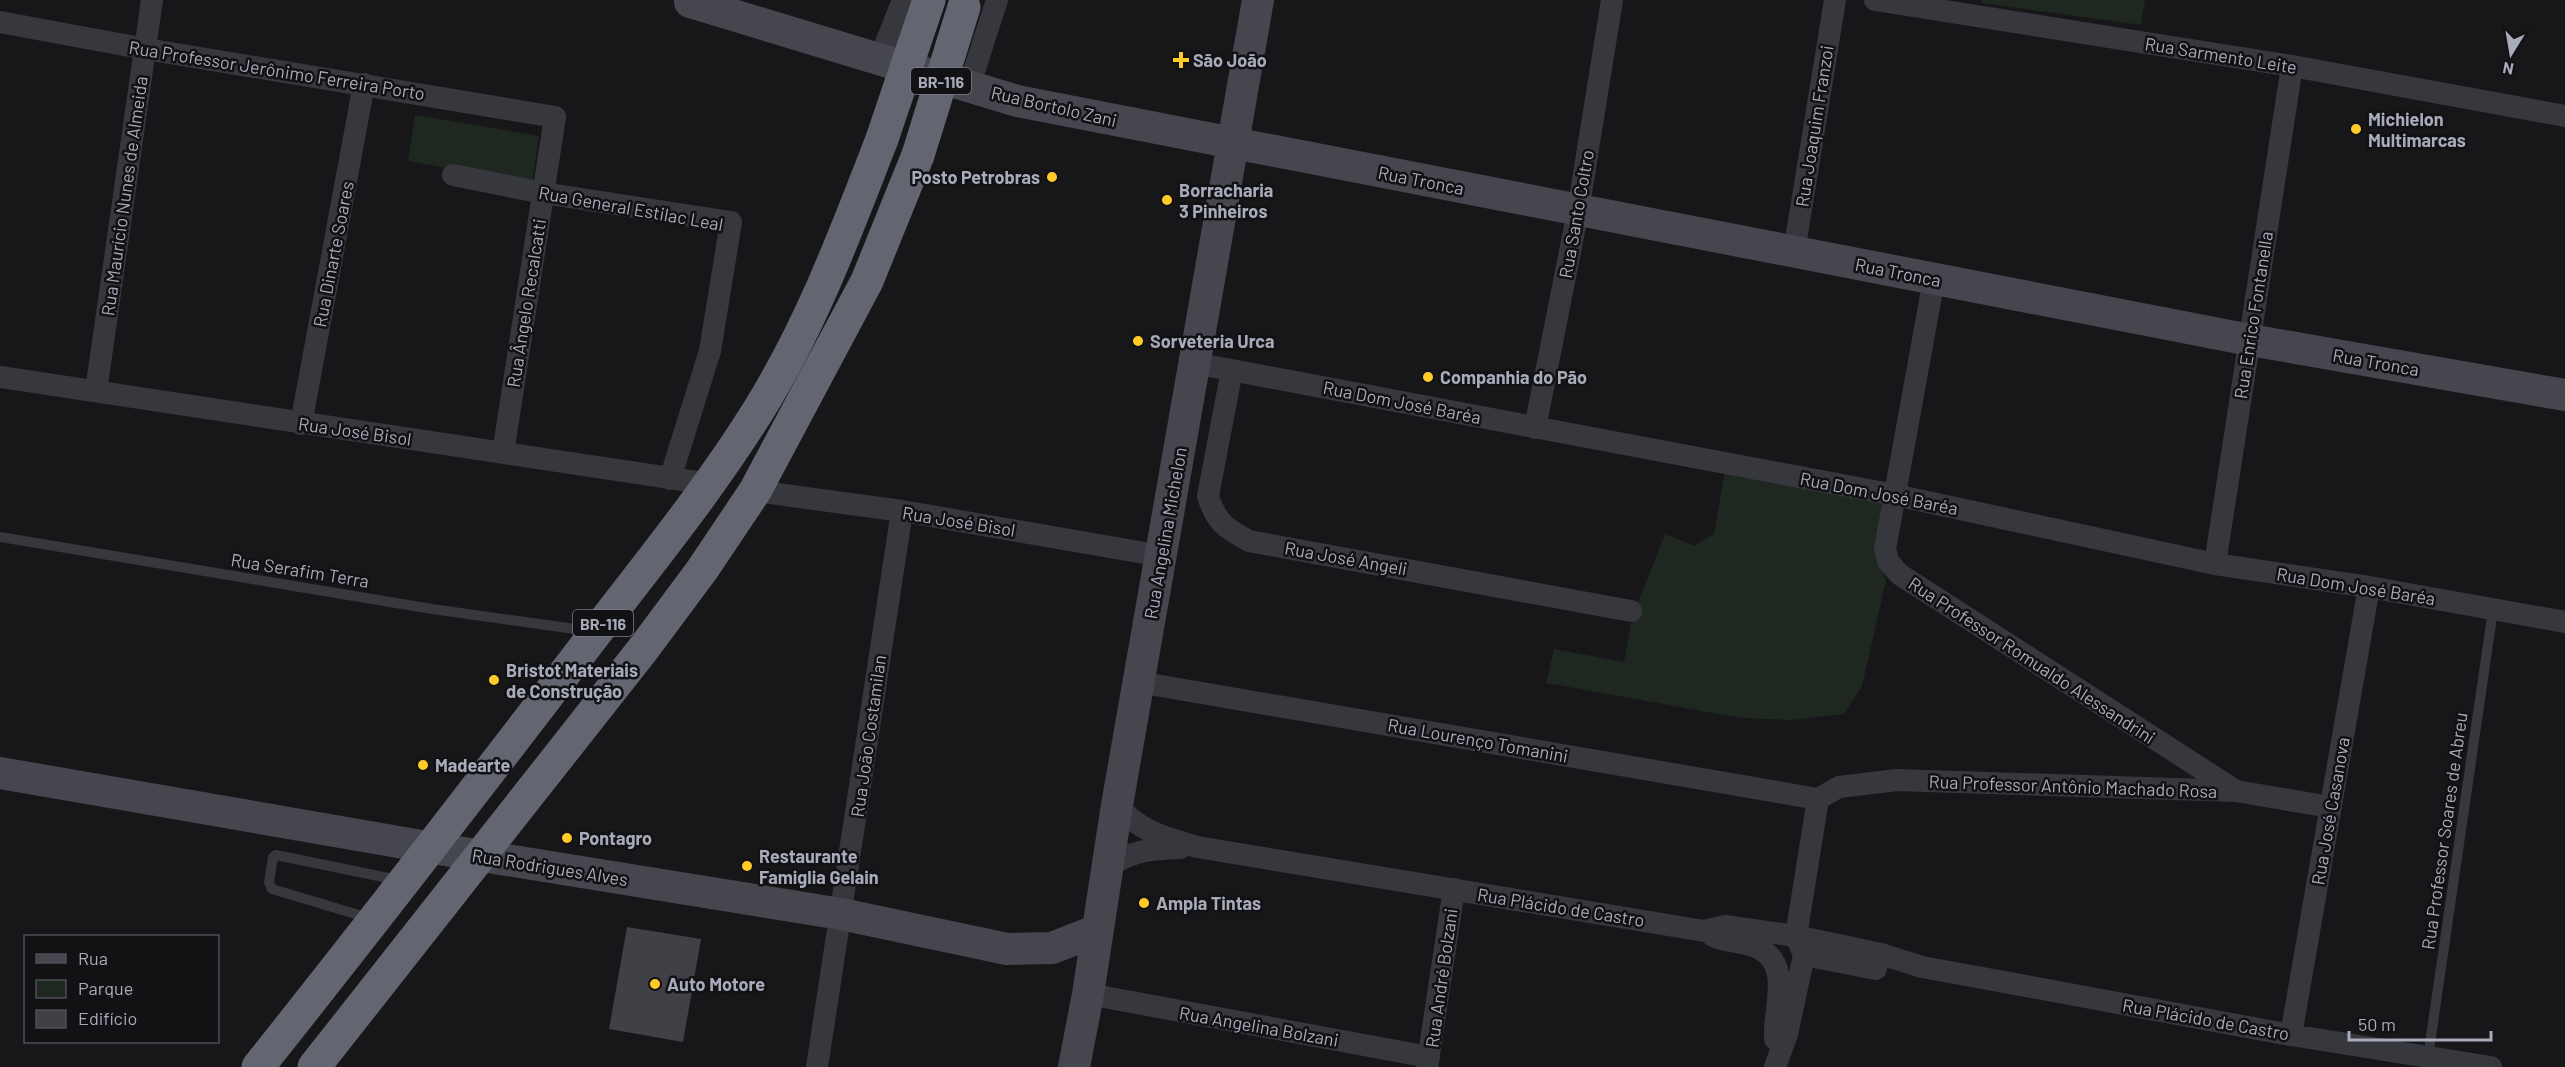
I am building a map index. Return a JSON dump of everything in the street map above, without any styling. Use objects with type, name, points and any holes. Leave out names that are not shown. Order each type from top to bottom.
[{"type":"highway","name":"BR-116","points":[[258,1067],[433,848],[710,484],[759,410],[827,280],[882,139],[929,0]]},
{"type":"highway","name":"BR-116","points":[[314,1067],[657,630],[702,570],[755,491],[867,281],[918,155],[965,3]]},
{"type":"main road","points":[[751,0],[773,28]]},
{"type":"main road","name":"Rua Angelina Michelon","points":[[1074,1067],[1089,994],[1117,805],[1258,0]]},
{"type":"main road","name":"Rua Bortolo Zani","points":[[688,1],[1017,101],[1233,144]]},
{"type":"main road","name":"Rua Tronca","points":[[1233,144],[2250,340],[2565,395]]},
{"type":"main road","name":"Rua Rodrigues Alves","points":[[0,773],[433,848],[841,914],[1007,949],[1052,948],[1098,930]]},
{"type":"street","name":"Rua Maurício Nunes de Almeida","points":[[96,391],[152,0]]},
{"type":"street","points":[[880,58],[903,0]]},
{"type":"street","points":[[969,87],[997,0]]},
{"type":"street","name":"Rua Santo Coltro","points":[[1535,428],[1578,211],[1612,0]]},
{"type":"street","name":"Rua Joaquim Franzoi","points":[[1794,252],[1835,0]]},
{"type":"street","name":"Rua Sarmento Leite","points":[[1875,0],[1960,7],[2565,116]]},
{"type":"street","name":"Rua Professor Jerônimo Ferreira Porto","points":[[0,22],[146,49],[555,117]]},
{"type":"street","name":"Rua Enrico Fontanella","points":[[2215,564],[2292,66]]},
{"type":"street","name":"Rua Dinarte Soares","points":[[301,424],[364,84]]},
{"type":"street","name":"Rua Ângelo Recalcatti","points":[[503,453],[555,117]]},
{"type":"street","name":"Rua General Estilac Leal","points":[[453,175],[543,193],[731,222],[710,351],[670,479]]},
{"type":"street","name":"Rua Professor Romualdo Alessandrini","points":[[1934,279],[1894,495],[1885,549],[1887,561],[1899,574],[2236,791]]},
{"type":"street","name":"Rua Dom José Baréa","points":[[1194,363],[1894,495],[2215,564],[2369,587],[2565,622]]},
{"type":"street","name":"Rua José Angeli","points":[[1232,370],[1208,496],[1214,514],[1229,530],[1249,541],[1631,611]]},
{"type":"street","name":"Rua José Bisol","points":[[0,377],[710,484]]},
{"type":"street","name":"Rua José Bisol","points":[[755,491],[902,511],[1162,556]]},
{"type":"street","name":"Rua João Costamilan","points":[[817,1067],[902,511]]},
{"type":"street","name":"Rua José Casanova","points":[[2291,1035],[2369,587]]},
{"type":"street","name":"Rua Lourenço Tomanini","points":[[1138,682],[1818,799]]},
{"type":"street","name":"Rua Professor Antônio Machado Rosa","points":[[1818,799],[1839,788],[1897,780],[2236,791],[2330,807]]},
{"type":"street","points":[[1776,1064],[1787,1034],[1818,799]]},
{"type":"street","name":"Rua Plácido de Castro","points":[[1117,805],[1127,817],[1149,832],[1197,848],[1704,931],[1725,926],[1800,946],[1881,954],[1922,967],[2291,1035],[2491,1067]]},
{"type":"street","name":"Rua Plácido de Castro","points":[[1109,866],[1127,855],[1151,849],[1197,848]]},
{"type":"street","name":"Rua André Bolzani","points":[[1428,1062],[1454,889]]},
{"type":"street","points":[[1704,931],[1723,941],[1756,947],[1768,954],[1776,965],[1779,978],[1774,1034],[1776,1064]]},
{"type":"street","name":"Rua Angelina Bolzani","points":[[1089,994],[1428,1062]]},
{"type":"lane","name":"Rua Serafim Terra","points":[[0,537],[432,609],[596,632]]},
{"type":"lane","name":"Rua Professor Soares de Abreu","points":[[2428,1057],[2493,610]]},
{"type":"lane","points":[[375,920],[272,889],[269,882],[271,860],[276,855],[406,882]]},
{"type":"green space","points":[[1982,0],[2145,0],[2141,25],[1982,3]]},
{"type":"green space","points":[[415,115],[539,136],[532,184],[408,161]]},
{"type":"green space","points":[[1726,466],[1891,498],[1880,560],[1886,581],[1862,686],[1844,714],[1791,720],[1741,718],[1546,683],[1554,649],[1624,662],[1632,618],[1665,534],[1695,546],[1714,533]]},
{"type":"building","name":"Auto Motore","points":[[627,927],[701,939],[683,1042],[609,1029]]},
{"type":"place","name":"São João","points":[[1181,60]]},
{"type":"place","name":"Michielon Multimarcas","points":[[2356,129]]},
{"type":"place","name":"Posto Petrobras","points":[[1052,177]]},
{"type":"place","name":"Borracharia 3 Pinheiros","points":[[1167,200]]},
{"type":"place","name":"Sorveteria Urca","points":[[1138,341]]},
{"type":"place","name":"Companhia do Pão","points":[[1428,377]]},
{"type":"place","name":"Bristot Materiais de Construção","points":[[494,680]]},
{"type":"place","name":"Madearte","points":[[423,765]]},
{"type":"place","name":"Pontagro","points":[[567,838]]},
{"type":"place","name":"Restaurante Famiglia Gelain","points":[[747,866]]},
{"type":"place","name":"Ampla Tintas","points":[[1144,903]]},
{"type":"place","name":"Auto Motore","points":[[655,984]]}]
